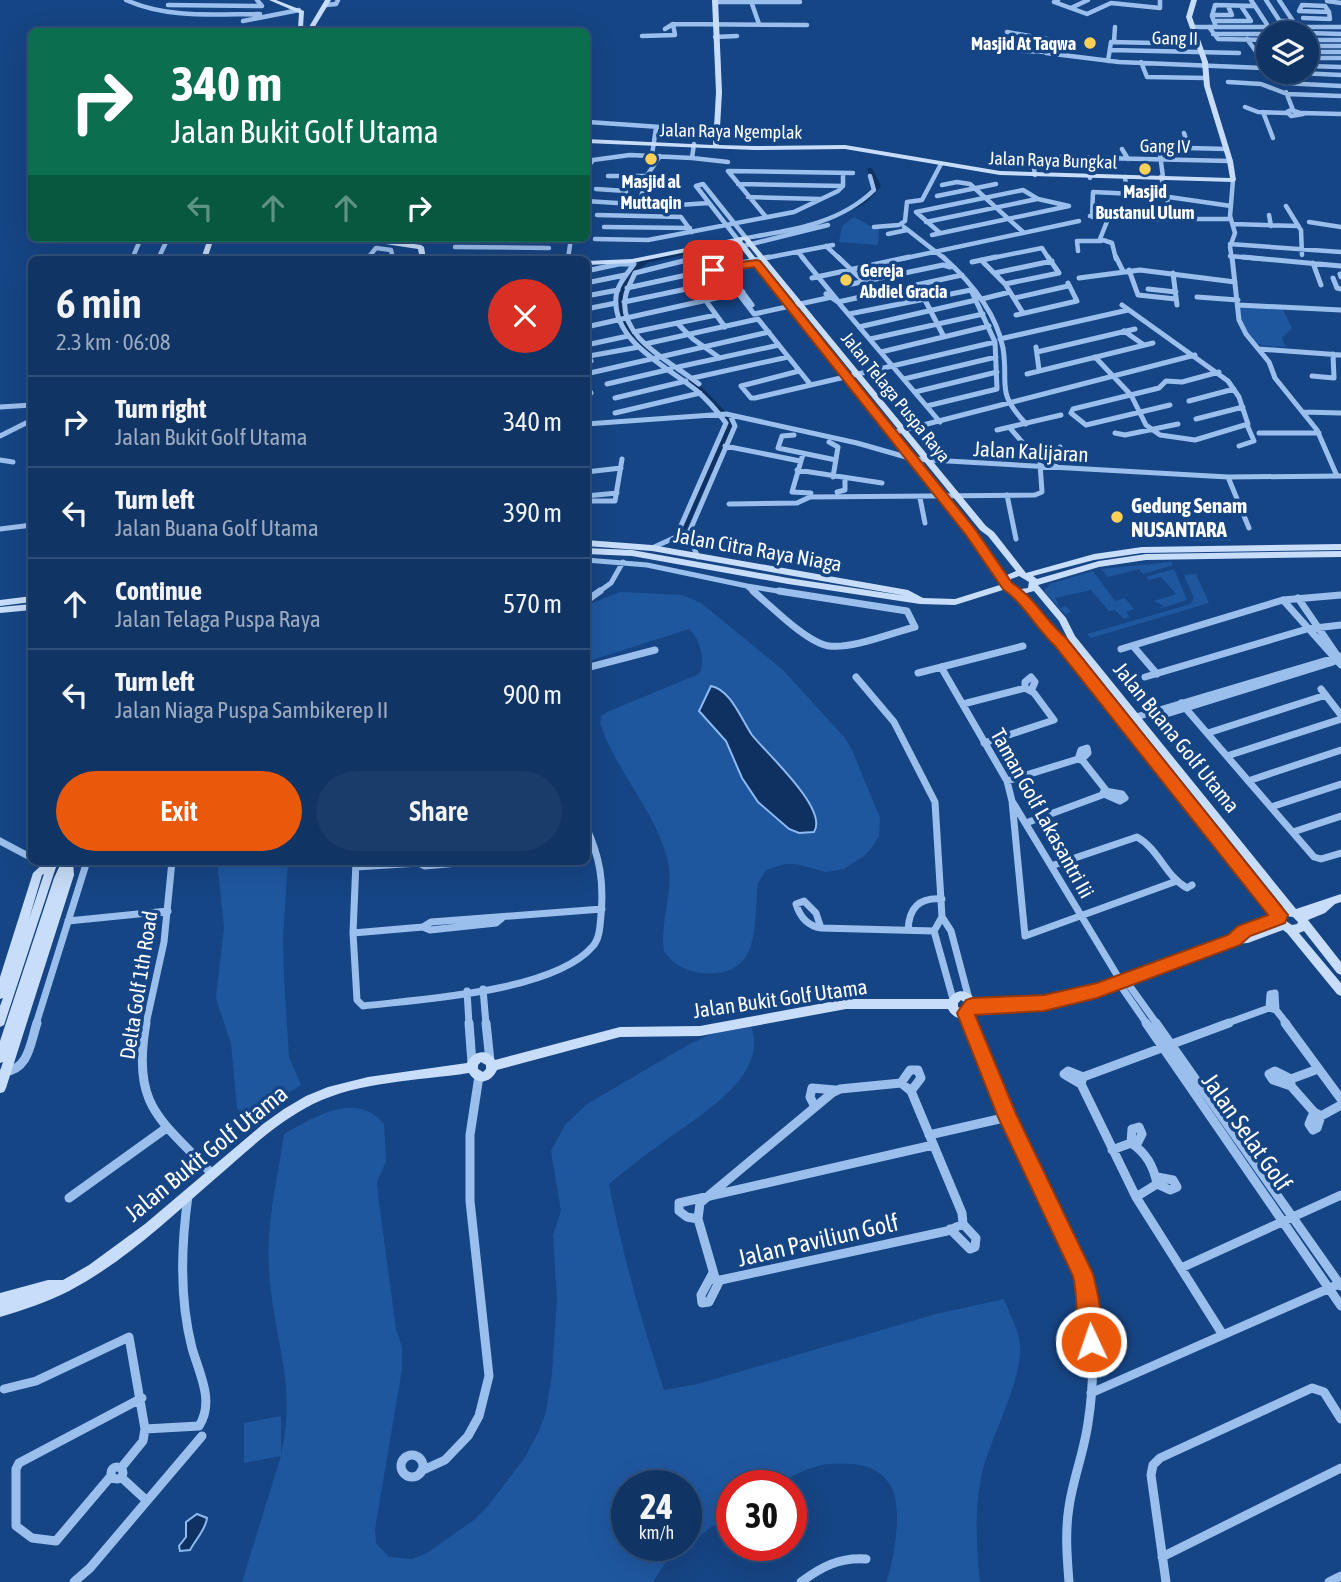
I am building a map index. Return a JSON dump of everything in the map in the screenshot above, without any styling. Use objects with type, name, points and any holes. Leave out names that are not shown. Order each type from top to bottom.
[{"type":"street","points":[[126,0],[139,7],[163,12],[260,14]]},
{"type":"street","points":[[214,13],[222,0]]},
{"type":"street","points":[[163,12],[169,2],[261,7],[257,0]]},
{"type":"street","points":[[272,0],[299,10],[304,15],[299,27],[303,28]]},
{"type":"street","points":[[311,28],[327,3],[335,4],[338,0]]},
{"type":"street","points":[[1071,8],[1088,0]]},
{"type":"street","points":[[1054,1],[1088,14],[1111,3],[1160,7],[1160,0]]},
{"type":"street","name":"Jalan Kalijaran","points":[[723,413],[805,434],[857,443],[913,459],[969,464],[1040,464],[1228,477],[1339,476],[1319,433],[1275,378],[1269,362],[1238,320],[1236,282],[1230,256],[1230,244],[1235,233],[1231,206],[1233,180],[1202,53],[1189,16],[1194,0]]},
{"type":"street","points":[[1251,0],[1265,21]]},
{"type":"street","points":[[1266,0],[1280,21],[1293,20],[1279,0]]},
{"type":"street","points":[[1309,0],[1315,5]]},
{"type":"street","points":[[715,160],[719,77],[715,1],[798,1]]},
{"type":"street","points":[[1326,1],[1341,3]]},
{"type":"street","points":[[751,2],[760,24]]},
{"type":"street","points":[[1216,27],[1212,15],[1215,5],[1255,6]]},
{"type":"street","points":[[1303,18],[1330,19],[1336,24],[1312,25],[1303,18],[1299,11],[1301,5],[1315,5],[1327,7],[1330,19]]},
{"type":"street","points":[[1212,15],[1232,15],[1228,6]]},
{"type":"street","points":[[1214,21],[1251,20],[1241,6]]},
{"type":"street","points":[[243,21],[299,10]]},
{"type":"street","points":[[1299,11],[1329,12]]},
{"type":"street","points":[[665,29],[668,24],[807,25]]},
{"type":"street","points":[[642,36],[676,35],[673,24]]},
{"type":"street","points":[[1114,42],[1115,27]]},
{"type":"street","points":[[1193,27],[1256,27]]},
{"type":"street","points":[[1209,27],[1213,34],[1222,39],[1256,40]]},
{"type":"street","points":[[1319,27],[1341,27]]},
{"type":"street","points":[[1007,32],[1047,39],[1045,52]]},
{"type":"street","points":[[1213,34],[1256,33]]},
{"type":"street","points":[[1319,33],[1341,33]]},
{"type":"street","points":[[715,37],[737,36]]},
{"type":"street","points":[[1247,39],[1256,51]]},
{"type":"street","points":[[1319,40],[1341,40]]},
{"type":"street","points":[[1109,56],[1111,42],[1199,44]]},
{"type":"street","points":[[1319,46],[1341,46]]},
{"type":"street","points":[[1003,50],[1109,56]]},
{"type":"street","points":[[1132,51],[1133,69]]},
{"type":"street","name":"Gang II","points":[[1109,56],[1132,51],[1239,53]]},
{"type":"street","points":[[1168,52],[1172,63]]},
{"type":"street","points":[[1319,52],[1341,52]]},
{"type":"street","points":[[1094,53],[1133,62],[1256,68]]},
{"type":"street","points":[[1319,58],[1341,58]]},
{"type":"street","points":[[1140,62],[1146,76],[1206,78]]},
{"type":"street","points":[[1319,66],[1341,67]]},
{"type":"street","points":[[1319,74],[1341,75]]},
{"type":"street","points":[[1228,82],[1261,84],[1287,94],[1341,96]]},
{"type":"street","points":[[1283,84],[1293,110],[1302,114],[1341,116]]},
{"type":"street","points":[[1302,84],[1341,86]]},
{"type":"street","points":[[1245,107],[1263,113],[1288,113],[1296,117],[1302,114]]},
{"type":"street","points":[[1288,113],[1293,110]]},
{"type":"street","points":[[1263,113],[1273,138]]},
{"type":"street","points":[[590,122],[718,131]]},
{"type":"street","points":[[652,155],[656,128]]},
{"type":"street","points":[[1185,133],[1189,148]]},
{"type":"street","points":[[1149,140],[1152,146],[1159,147],[1226,149]]},
{"type":"street","name":"Jalan Raya Ngemplak","points":[[590,141],[716,147],[845,147],[874,151]]},
{"type":"street","points":[[603,141],[607,156]]},
{"type":"street","points":[[692,158],[694,144]]},
{"type":"street","points":[[1159,147],[1162,177],[1172,217]]},
{"type":"street","points":[[1122,149],[1128,159]]},
{"type":"street","name":"Jalan Raya Bungkal","points":[[874,151],[981,171],[1090,177],[1233,180]]},
{"type":"street","points":[[590,164],[593,160],[607,156],[652,155],[728,162]]},
{"type":"street","points":[[641,197],[648,176],[660,156]]},
{"type":"street","name":"Gang IV","points":[[1058,157],[1230,161]]},
{"type":"street","points":[[1087,158],[1090,177]]},
{"type":"street","points":[[1033,162],[1035,175]]},
{"type":"street","points":[[874,227],[899,225],[905,221],[907,202],[922,200],[941,164]]},
{"type":"street","points":[[766,217],[729,170],[853,173]]},
{"type":"street","points":[[843,173],[843,186]]},
{"type":"street","points":[[608,176],[648,176]]},
{"type":"street","points":[[699,384],[658,357],[631,334],[616,303],[625,275],[635,264],[648,257],[744,242],[808,226],[849,209],[874,190],[870,176]]},
{"type":"street","points":[[1125,177],[1127,193]]},
{"type":"street","points":[[943,182],[968,184],[975,188],[1023,232]]},
{"type":"street","points":[[700,184],[735,223],[744,242],[726,225],[696,187],[700,184]]},
{"type":"street","points":[[738,184],[843,186]]},
{"type":"street","points":[[937,196],[996,184]]},
{"type":"street","points":[[595,239],[648,240],[794,212],[824,199],[843,186]]},
{"type":"street","points":[[596,189],[626,191],[626,202]]},
{"type":"street","points":[[940,233],[917,215],[918,211],[1023,190],[1029,191],[1037,199]]},
{"type":"street","points":[[1231,206],[1167,196],[1092,192],[1091,216],[1139,220],[1172,217],[1298,227]]},
{"type":"street","points":[[748,197],[824,199]]},
{"type":"street","points":[[926,222],[1037,199],[1063,202],[1069,206],[932,235]]},
{"type":"street","points":[[590,201],[663,206],[709,203]]},
{"type":"street","points":[[1286,206],[1298,227],[1303,253]]},
{"type":"street","points":[[760,211],[794,212]]},
{"type":"street","points":[[597,215],[681,217],[691,230]]},
{"type":"street","points":[[602,239],[605,215]]},
{"type":"street","points":[[1269,215],[1271,226]]},
{"type":"street","points":[[1101,241],[1108,219]]},
{"type":"street","points":[[812,278],[1079,221]]},
{"type":"street","points":[[1309,222],[1341,227]]},
{"type":"street","points":[[590,270],[619,264],[635,264],[828,225]]},
{"type":"street","points":[[604,228],[691,230]]},
{"type":"street","points":[[888,234],[906,229],[935,250],[979,299],[1004,356],[1004,388],[1009,404],[1026,424]]},
{"type":"street","points":[[1078,251],[1077,241],[1112,243],[1117,263],[1126,270],[1138,295],[1177,302],[1173,273]]},
{"type":"street","points":[[386,242],[421,247],[422,256]]},
{"type":"street","points":[[455,242],[456,249]]},
{"type":"street","points":[[541,248],[542,242]]},
{"type":"street","name":"Jalan Telaga Puspa Raya","points":[[744,242],[983,528],[1030,579]]},
{"type":"street","points":[[1230,244],[1303,253],[1341,252]]},
{"type":"street","points":[[627,288],[833,245]]},
{"type":"street","points":[[447,253],[456,249],[482,247],[549,248]]},
{"type":"street","points":[[492,256],[494,247]]},
{"type":"street","points":[[826,247],[863,282]]},
{"type":"street","points":[[369,256],[376,248],[391,250],[392,256]]},
{"type":"street","points":[[972,262],[1039,248],[1044,250],[1058,274],[1004,284]]},
{"type":"street","points":[[797,253],[940,422]]},
{"type":"street","points":[[1230,256],[1341,266]]},
{"type":"street","points":[[981,260],[1004,284],[1023,313]]},
{"type":"street","points":[[590,261],[635,264]]},
{"type":"street","points":[[995,273],[1052,261]]},
{"type":"street","points":[[1313,263],[1321,285]]},
{"type":"street","points":[[623,318],[627,288],[635,264]]},
{"type":"street","points":[[847,285],[944,265],[961,276]]},
{"type":"street","points":[[720,268],[810,384]]},
{"type":"street","points":[[1079,278],[1126,270],[1182,272],[1236,282]]},
{"type":"street","points":[[590,282],[625,275]]},
{"type":"street","points":[[687,275],[725,327]]},
{"type":"street","points":[[590,356],[725,327],[756,313],[794,303],[961,276]]},
{"type":"street","points":[[1193,276],[1194,283]]},
{"type":"street","points":[[1332,278],[1337,288],[1341,289]]},
{"type":"street","points":[[1015,298],[1068,284],[1078,301],[1016,315]]},
{"type":"street","points":[[624,302],[696,287]]},
{"type":"street","points":[[849,314],[966,289],[971,290],[979,299],[983,314],[998,340],[997,389],[927,406]]},
{"type":"street","points":[[1147,289],[1176,292]]},
{"type":"street","points":[[590,295],[618,290]]},
{"type":"street","points":[[859,327],[1010,292]]},
{"type":"street","points":[[590,326],[741,293]]},
{"type":"street","points":[[1197,297],[1341,310]]},
{"type":"street","points":[[924,298],[944,337]]},
{"type":"street","points":[[590,308],[616,303]]},
{"type":"street","name":"Jalan Telaga Puspa Raya","points":[[794,303],[846,376],[971,532],[973,540],[1010,586]]},
{"type":"street","points":[[1122,305],[1219,372],[1234,389],[1254,441],[1240,446]]},
{"type":"street","points":[[799,371],[741,385],[753,398],[1128,310]]},
{"type":"street","points":[[870,339],[983,314]]},
{"type":"street","points":[[590,344],[716,315]]},
{"type":"street","points":[[677,323],[688,335],[719,358]]},
{"type":"street","points":[[881,352],[989,326]]},
{"type":"street","points":[[1039,370],[1036,349],[1135,328]]},
{"type":"street","points":[[1124,331],[1144,345]]},
{"type":"street","points":[[590,373],[769,332]]},
{"type":"street","points":[[1027,373],[1153,343]]},
{"type":"street","points":[[685,381],[616,399],[606,383],[779,345]]},
{"type":"street","points":[[1259,349],[1341,355]]},
{"type":"street","points":[[1311,376],[1334,378],[1333,354]]},
{"type":"street","points":[[892,433],[1195,355]]},
{"type":"street","points":[[693,378],[788,357]]},
{"type":"street","points":[[904,379],[996,357]]},
{"type":"street","points":[[1095,357],[1131,395],[1139,413],[1152,430],[1160,435],[1189,440],[1247,425]]},
{"type":"street","points":[[652,548],[676,537],[735,426],[674,368]]},
{"type":"street","points":[[915,392],[997,372]]},
{"type":"street","points":[[1170,405],[1084,425],[1071,413],[1073,409],[1159,388],[1166,381],[1182,382],[1219,372]]},
{"type":"street","points":[[1189,401],[1234,389]]},
{"type":"street","points":[[615,413],[700,393]]},
{"type":"street","points":[[0,407],[28,405]]},
{"type":"street","points":[[1196,419],[1243,407]]},
{"type":"street","points":[[1303,412],[1341,413]]},
{"type":"street","points":[[590,424],[662,422],[671,416],[723,413]]},
{"type":"street","points":[[609,419],[723,413]]},
{"type":"street","points":[[698,556],[688,535],[723,445],[727,426],[723,413]]},
{"type":"street","points":[[998,430],[1061,415]]},
{"type":"street","points":[[0,436],[28,422]]},
{"type":"street","points":[[1115,433],[1124,435],[1178,424]]},
{"type":"street","points":[[1010,428],[1023,443]]},
{"type":"street","points":[[1259,433],[1319,433]]},
{"type":"street","points":[[833,477],[836,460],[838,447],[836,444],[789,434],[782,436],[779,449],[836,460]]},
{"type":"street","points":[[723,445],[800,461]]},
{"type":"street","points":[[1055,465],[1060,447]]},
{"type":"street","points":[[803,454],[792,491],[796,494],[844,492],[845,479]]},
{"type":"street","points":[[590,499],[613,501],[617,493],[622,459]]},
{"type":"street","points":[[0,460],[13,462]]},
{"type":"street","points":[[729,504],[797,503],[810,497],[920,498],[1042,493],[1040,464]]},
{"type":"street","points":[[590,472],[621,468]]},
{"type":"street","points":[[796,474],[881,483]]},
{"type":"street","points":[[1228,477],[1249,528]]},
{"type":"street","points":[[1007,495],[1016,539]]},
{"type":"street","points":[[920,498],[925,523]]},
{"type":"street","points":[[0,529],[28,526]]},
{"type":"street","points":[[971,532],[983,528]]},
{"type":"street","name":"Jalan Citra Raya Niaga","points":[[590,543],[652,548],[666,555]]},
{"type":"street","points":[[1030,579],[1028,592],[1010,586],[1012,574],[1030,579],[1119,560],[1341,547]]},
{"type":"street","name":"Jalan Citra Raya Niaga","points":[[590,551],[666,555],[774,575],[908,593],[920,601]]},
{"type":"street","points":[[1275,552],[1341,554]]},
{"type":"street","name":"Jalan Citra Raya Niaga","points":[[684,558],[698,556],[788,581],[920,601],[955,602],[1010,586]]},
{"type":"street","points":[[590,560],[624,562],[785,593],[907,611],[915,627],[843,646],[827,646],[814,641],[747,586]]},
{"type":"street","points":[[590,598],[611,583],[624,562]]},
{"type":"street","name":"Jalan Buana Golf Utama","points":[[1030,579],[1063,620],[1067,633],[1341,970]]},
{"type":"street","points":[[785,593],[788,581]]},
{"type":"street","name":"Jalan Buana Golf Utama","points":[[1010,586],[1043,626],[1055,636],[1341,992]]},
{"type":"street","points":[[1121,649],[1283,600],[1341,596]]},
{"type":"street","points":[[1298,598],[1339,660]]},
{"type":"street","points":[[0,603],[28,599]]},
{"type":"street","points":[[1283,600],[1307,629],[1339,660]]},
{"type":"street","points":[[0,610],[28,607]]},
{"type":"street","points":[[1145,677],[1307,629],[1341,625]]},
{"type":"street","points":[[1055,636],[1067,633]]},
{"type":"street","points":[[918,673],[1023,646]]},
{"type":"street","points":[[1133,646],[1157,674]]},
{"type":"street","points":[[590,667],[654,650]]},
{"type":"street","points":[[1136,717],[1158,714],[1339,660]]},
{"type":"street","name":"Taman Golf Lakasantri Iii","points":[[942,667],[1007,781],[1012,801],[1120,979]]},
{"type":"street","points":[[856,677],[894,722],[935,802],[942,917],[934,931],[955,1010],[969,1006],[1061,1000],[1234,940],[1248,939],[1283,922],[1301,928],[1298,916]]},
{"type":"street","points":[[963,704],[1028,689],[1053,719],[1053,723],[984,743]]},
{"type":"street","points":[[1208,733],[1324,692],[1341,717],[1227,756]]},
{"type":"street","points":[[1183,706],[1317,859],[1341,853]]},
{"type":"street","points":[[1248,781],[1341,750]]},
{"type":"street","points":[[1007,781],[1080,759],[1105,792],[1027,822]]},
{"type":"street","points":[[1271,807],[1341,784]]},
{"type":"street","points":[[1012,801],[1024,934],[1028,937],[1174,881],[1144,840],[1137,837],[1051,866]]},
{"type":"street","points":[[1293,832],[1341,816]]},
{"type":"street","points":[[0,841],[28,856]]},
{"type":"street","points":[[356,865],[353,933],[356,995],[363,1006],[483,989],[543,977],[555,973],[588,950],[599,935],[604,873],[591,846]]},
{"type":"street","points":[[0,1022],[16,967],[29,953],[38,873],[46,865]]},
{"type":"street","points":[[0,994],[16,967],[29,953],[69,875],[68,865]]},
{"type":"street","points":[[5,1072],[14,1071],[24,1064],[87,865]]},
{"type":"street","name":"Delta Golf 1th Road","points":[[172,865],[168,911],[142,1066],[147,1098],[165,1129],[212,1174]]},
{"type":"street","points":[[908,930],[908,916],[916,903],[926,898],[942,899]]},
{"type":"street","points":[[1283,922],[1285,911],[1298,916],[1321,910],[1336,900]]},
{"type":"street","points":[[353,933],[423,927],[430,930],[496,923],[502,918],[601,909]]},
{"type":"street","points":[[68,921],[168,911]]},
{"type":"street","points":[[942,917],[951,931],[969,1006],[1008,1117],[1083,1274],[1088,1295],[1091,1392],[1088,1423],[1070,1499],[1066,1537],[1069,1582]]},
{"type":"street","points":[[821,928],[934,931]]},
{"type":"street","points":[[0,1088],[5,1072],[16,967]]},
{"type":"street","points":[[0,1058],[16,967]]},
{"type":"street","name":"Jalan Selat Golf","points":[[1120,979],[1341,1284]]},
{"type":"street","points":[[474,1069],[488,1073],[491,1063],[483,989]]},
{"type":"street","points":[[421,1471],[444,1460],[468,1436],[482,1405],[489,1376],[470,1201],[474,1069],[467,991]]},
{"type":"street","name":"Jalan Bukit Golf Utama","points":[[491,1063],[620,1031],[699,1031],[846,1004],[952,1002]]},
{"type":"street","points":[[1223,1335],[1136,1196],[1112,1150],[1082,1081],[1167,1046],[1273,1009],[1341,1099]]},
{"type":"street","name":"Jalan Selat Golf","points":[[1167,1046],[1341,1306]]},
{"type":"street","name":"Jalan Bukit Golf Utama","points":[[0,1311],[50,1294],[97,1268],[162,1217],[268,1126],[310,1100],[366,1084],[474,1069]]},
{"type":"street","points":[[1318,1069],[1291,1082],[1318,1114],[1341,1105]]},
{"type":"street","points":[[901,1083],[910,1070],[918,1070],[921,1078],[911,1091]]},
{"type":"street","points":[[815,1107],[810,1097],[812,1088],[836,1090],[901,1083],[911,1091],[962,1213],[962,1224],[976,1238],[975,1247],[970,1249],[965,1246],[950,1229]]},
{"type":"street","points":[[836,1090],[815,1107],[707,1197],[700,1203],[698,1219],[679,1211],[679,1203],[687,1199],[707,1197],[933,1145]]},
{"type":"street","points":[[929,1135],[1008,1117]]},
{"type":"street","points":[[69,1198],[165,1129]]},
{"type":"street","points":[[1112,1150],[1133,1145],[1157,1181],[1136,1196]]},
{"type":"street","points":[[145,1429],[175,1425],[199,1426],[205,1416],[205,1393],[184,1321],[185,1220],[188,1194]]},
{"type":"street","points":[[1181,1268],[1341,1195]]},
{"type":"street","points":[[162,1217],[175,1214],[185,1220]]},
{"type":"street","name":"Jalan Paviliun Golf","points":[[698,1219],[713,1273],[719,1282],[962,1224]]},
{"type":"street","points":[[713,1273],[701,1295],[702,1303],[709,1302],[719,1282]]},
{"type":"street","points":[[1091,1392],[1341,1284]]},
{"type":"street","name":"Jalan Bukit Golf Utama","points":[[0,1299],[48,1286],[62,1286]]},
{"type":"street","points":[[4,1389],[36,1381],[129,1337],[142,1398],[145,1429],[143,1441],[118,1474],[56,1541],[32,1538],[16,1526],[16,1469],[19,1463],[142,1398]]},
{"type":"street","points":[[1166,1582],[1151,1475],[1153,1465],[1160,1458],[1312,1388],[1324,1392],[1341,1419]]},
{"type":"street","points":[[78,1581],[202,1436]]},
{"type":"street","points":[[1162,1557],[1341,1468]]},
{"type":"street","points":[[118,1474],[146,1500]]},
{"type":"street","points":[[801,1582],[825,1565],[844,1557],[866,1559]]},
{"type":"street","points":[[1329,1582],[1341,1576]]},
{"type":"shaded area","points":[[854,217],[879,228],[878,245],[839,242],[842,226]]},
{"type":"shaded area","points":[[1240,305],[1282,308],[1292,328],[1282,338],[1286,347],[1262,345],[1252,339],[1242,322]]},
{"type":"shaded area","points":[[1184,525],[1226,527],[1231,541],[1189,541]]},
{"type":"shaded area","points":[[1171,562],[1173,565],[1143,574],[1139,569],[1108,577],[1101,569]]},
{"type":"shaded area","points":[[1174,569],[1187,600],[1158,609],[1164,606],[1154,601],[1176,594],[1161,577],[1149,580],[1146,577]]},
{"type":"shaded area","points":[[1093,571],[1115,601],[1125,598],[1134,609],[1126,612],[1130,617],[1124,619],[1115,610],[1109,611],[1091,590],[1055,598],[1060,608],[1066,606],[1071,612],[1065,614],[1044,591],[1050,584]]},
{"type":"shaded area","points":[[1196,574],[1209,603],[1091,638],[1087,634],[1191,604],[1194,598],[1184,575]]},
{"type":"shaded area","points":[[621,592],[682,595],[701,603],[783,670],[845,738],[880,818],[879,836],[872,847],[864,856],[844,869],[826,872],[796,864],[785,864],[766,870],[758,883],[754,933],[750,947],[745,959],[735,967],[721,972],[690,971],[671,960],[664,951],[670,878],[666,854],[652,820],[615,756],[600,723],[601,716],[607,712],[699,674],[701,650],[689,629],[590,661],[590,604]]},
{"type":"shaded area","points":[[711,686],[730,699],[752,735],[805,796],[816,822],[814,832],[799,833],[789,829],[758,802],[742,778],[726,741],[699,711]]},
{"type":"shaded area","points":[[217,865],[288,865],[283,937],[284,978],[289,1057],[301,1085],[250,1116],[242,1115],[237,1108],[231,1043],[216,998],[224,927]]},
{"type":"shaded area","points":[[751,1027],[754,1045],[750,1062],[741,1078],[727,1093],[609,1184],[633,1288],[664,1390],[698,1384],[936,1314],[1004,1299],[1018,1333],[1020,1358],[1012,1390],[987,1456],[980,1483],[977,1526],[980,1582],[886,1582],[896,1535],[896,1501],[892,1489],[886,1478],[864,1466],[830,1464],[807,1470],[716,1470],[716,1524],[702,1534],[702,1470],[611,1470],[611,1561],[667,1561],[653,1582],[242,1582],[281,1456],[244,1463],[244,1423],[281,1416],[281,1454],[285,1428],[285,1381],[269,1267],[271,1217],[284,1134],[321,1114],[348,1108],[373,1114],[384,1124],[386,1161],[377,1182],[396,1329],[402,1347],[402,1369],[375,1529],[376,1543],[389,1557],[412,1559],[427,1553],[474,1520],[487,1507],[524,1459],[546,1412],[552,1374],[557,1298],[553,1235],[561,1211],[551,1151],[565,1125],[587,1104],[711,1034]]},
{"type":"shaded area","points":[[197,1514],[207,1518],[205,1526],[190,1550],[180,1551],[179,1546],[186,1537],[186,1522]]},
{"type":"waterway","points":[[850,209],[865,201],[878,186],[870,169]]},
{"type":"waterway","points":[[650,350],[631,329],[622,305],[625,281],[633,270],[645,261],[758,237]]},
{"type":"waterway","points":[[676,544],[728,427],[727,418],[688,378]]},
{"type":"place","name":"Masjid At Taqwa","points":[[1090,43]]},
{"type":"place","name":"Masjid al Muttaqin","points":[[651,159]]},
{"type":"place","name":"Masjid Bustanul Ulum","points":[[1145,169]]},
{"type":"place","name":"Gereja Abdiel Gracia","points":[[846,280]]},
{"type":"place","name":"Gedung Senam NUSANTARA","points":[[1117,517]]},
{"type":"route","points":[[713,270],[756,263],[971,532],[973,540],[1006,580],[1007,586],[1016,591],[1043,626],[1060,642],[1279,915],[1279,918],[1244,931],[1234,940],[1097,990],[1044,1003],[972,1006],[966,1013],[1008,1117],[1083,1274],[1088,1295],[1091,1342]]}]
